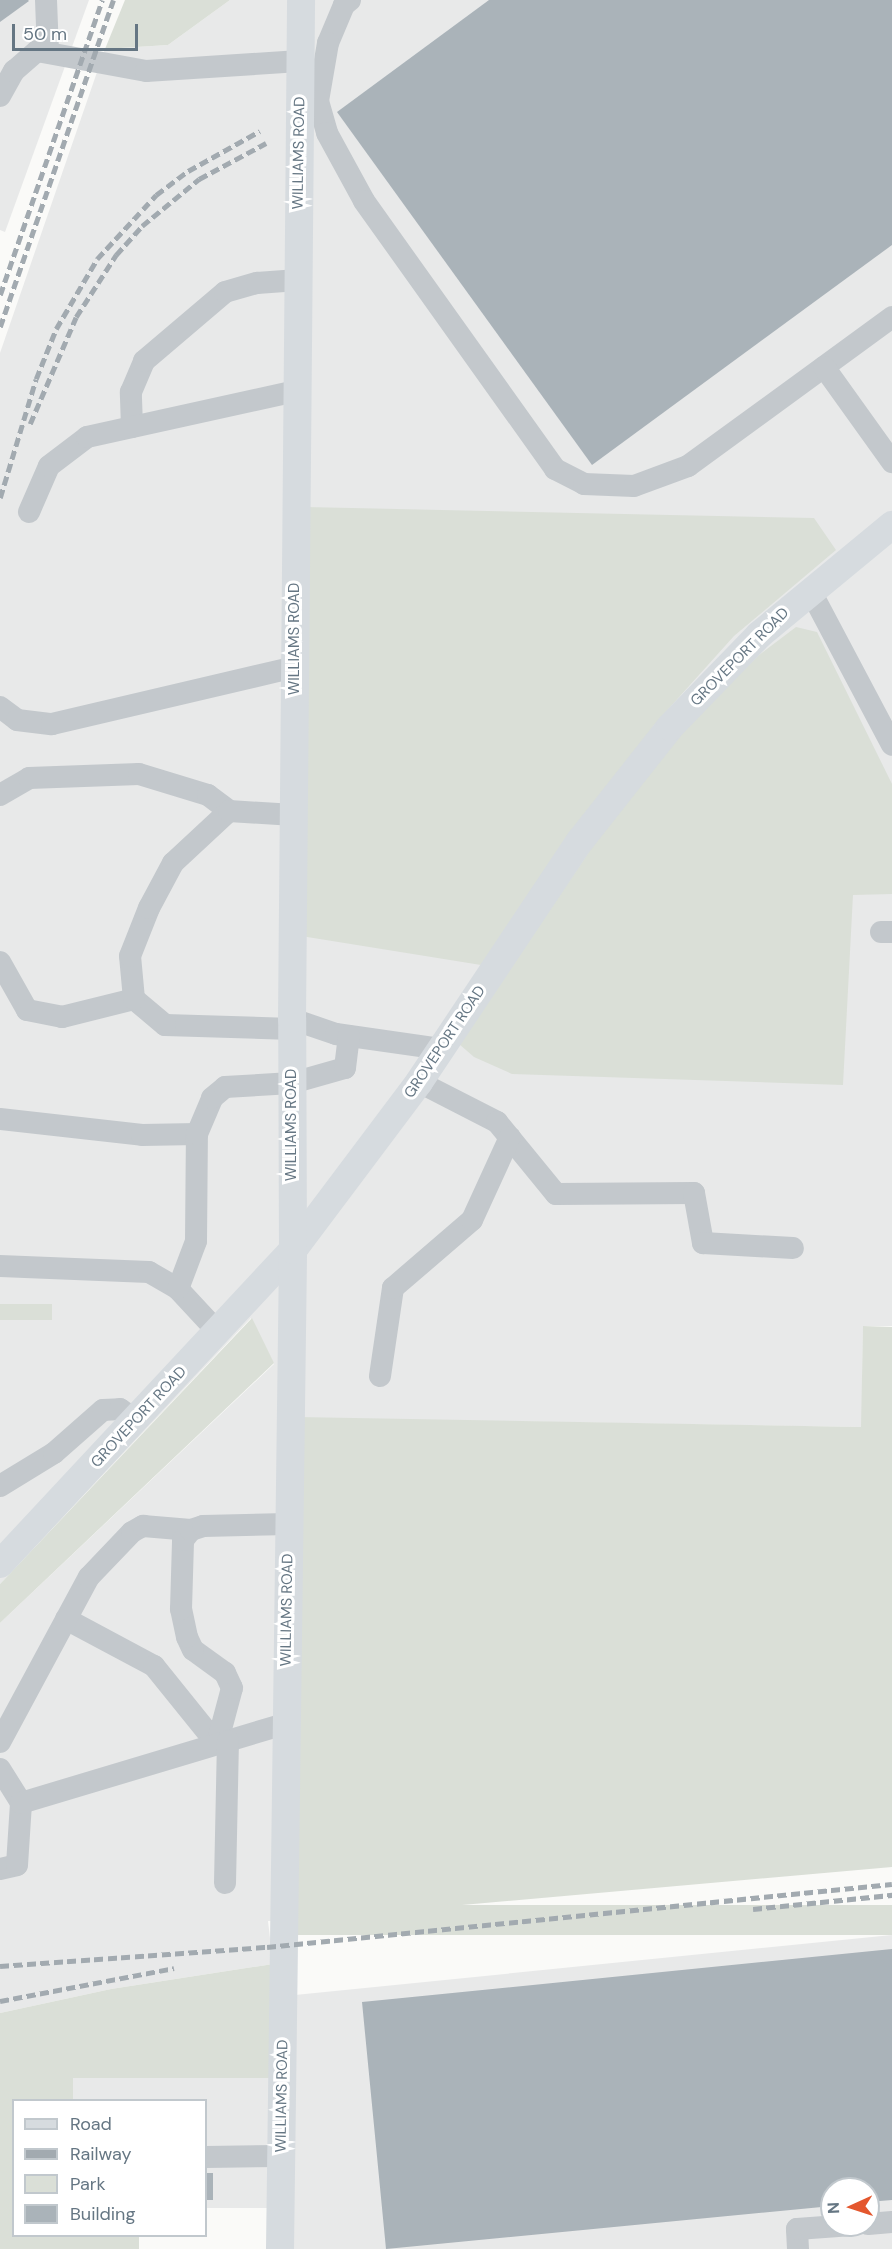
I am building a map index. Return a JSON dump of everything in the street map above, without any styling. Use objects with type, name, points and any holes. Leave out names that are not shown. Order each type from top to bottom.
[{"type":"main road","name":"WILLIAMS ROAD","points":[[280,2249],[285,1724],[293,1250],[292,1024],[301,0]]},
{"type":"main road","name":"GROVEPORT ROAD","points":[[0,1564],[293,1250],[419,1082],[625,780],[711,684],[810,590],[892,525]]},
{"type":"lane","points":[[46,0],[48,51]]},
{"type":"lane","points":[[350,0],[344,5],[328,43],[318,102],[327,133],[364,201],[555,469],[584,484],[634,486],[688,466],[892,318]]},
{"type":"lane","points":[[0,96],[14,71],[37,51],[48,51],[146,71],[300,62]]},
{"type":"lane","points":[[132,427],[131,392],[144,361],[225,292],[257,283],[298,280]]},
{"type":"lane","points":[[824,368],[892,462]]},
{"type":"lane","points":[[29,512],[49,466],[87,437],[297,391]]},
{"type":"lane","points":[[810,590],[892,745]]},
{"type":"lane","points":[[0,707],[17,720],[52,724],[295,667]]},
{"type":"lane","points":[[0,795],[28,778],[139,774],[208,795],[229,811],[294,815]]},
{"type":"lane","points":[[229,811],[173,863],[149,908],[130,956],[134,999],[165,1025],[292,1024],[349,1036],[441,1049]]},
{"type":"lane","points":[[0,962],[27,1010],[62,1017],[134,999]]},
{"type":"lane","points":[[178,1289],[196,1241],[197,1134],[212,1098],[225,1087],[292,1083],[345,1068],[349,1036]]},
{"type":"lane","points":[[419,1082],[497,1122],[556,1194],[694,1193],[704,1243],[793,1248]]},
{"type":"lane","points":[[0,1119],[142,1135],[197,1134]]},
{"type":"lane","points":[[380,1376],[393,1288],[472,1220],[510,1137]]},
{"type":"lane","points":[[0,1266],[149,1272],[178,1289],[218,1332]]},
{"type":"lane","points":[[0,1486],[54,1452],[103,1410],[120,1408],[136,1420]]},
{"type":"lane","points":[[0,1742],[89,1576],[132,1532],[142,1526],[191,1530],[288,1524]]},
{"type":"lane","points":[[191,1530],[183,1540],[181,1551],[181,1610],[187,1637],[193,1650],[225,1673],[232,1688],[222,1743],[225,1882]]},
{"type":"lane","points":[[66,1619],[154,1666],[222,1743]]},
{"type":"lane","points":[[21,1803],[285,1724]]},
{"type":"lane","points":[[0,1769],[21,1803],[16,1865],[0,1869]]},
{"type":"lane","points":[[207,2157],[281,2156]]},
{"type":"lane","points":[[798,2249],[797,2229],[820,2227]]},
{"type":"shaded area","points":[[0,0],[89,0],[5,232],[0,230]]},
{"type":"shaded area","points":[[230,0],[892,0],[892,1326],[863,1326],[862,1427],[298,1418],[293,1920],[268,1921],[273,1964],[111,1989],[0,2013],[0,1623],[274,1364],[251,1318],[0,1584],[0,1320],[51,1319],[52,1304],[0,1304],[0,353],[105,49],[168,45]]},
{"type":"shaded area","points":[[892,1935],[892,2249],[294,2249],[294,2208],[207,2208],[207,2099],[73,2099],[72,2078],[272,2078],[275,1997]]},
{"type":"green space","points":[[125,0],[230,0],[168,45],[105,49]]},
{"type":"green space","points":[[305,507],[814,518],[836,550],[734,636],[654,725],[481,965],[301,936]]},
{"type":"green space","points":[[796,627],[817,632],[892,784],[892,894],[853,895],[843,1085],[512,1074],[474,1057],[459,1044],[599,837],[688,726],[759,655]]},
{"type":"green space","points":[[0,1304],[52,1304],[52,1320],[0,1320]]},
{"type":"green space","points":[[252,1318],[274,1363],[0,1623],[0,1584]]},
{"type":"green space","points":[[863,1326],[892,1327],[892,1867],[293,1920],[297,1417],[861,1427]]},
{"type":"green space","points":[[292,1905],[892,1905],[892,1935],[292,1935]]},
{"type":"green space","points":[[273,1964],[272,2078],[73,2078],[73,2099],[12,2099],[12,2237],[139,2237],[139,2249],[0,2249],[0,2013],[111,1989]]},
{"type":"building","points":[[0,0],[28,0],[29,1],[0,22]]},
{"type":"building","points":[[489,0],[892,0],[892,245],[592,465],[337,112]]},
{"type":"building","points":[[892,1949],[892,2200],[880,2201],[880,2177],[820,2177],[820,2207],[386,2249],[362,2002]]},
{"type":"building","points":[[207,2173],[213,2173],[213,2200],[207,2200]]},
{"type":"railway","points":[[0,295],[102,0]]},
{"type":"railway","points":[[0,327],[113,0]]},
{"type":"railway","points":[[0,498],[36,379],[56,329],[97,259],[156,195],[188,171],[260,131]]},
{"type":"railway","points":[[30,424],[76,317],[116,255],[142,226],[199,179],[266,143]]},
{"type":"railway","points":[[0,1966],[267,1947],[892,1884]]},
{"type":"railway","points":[[753,1909],[892,1895]]},
{"type":"railway","points":[[0,2001],[174,1968]]}]
